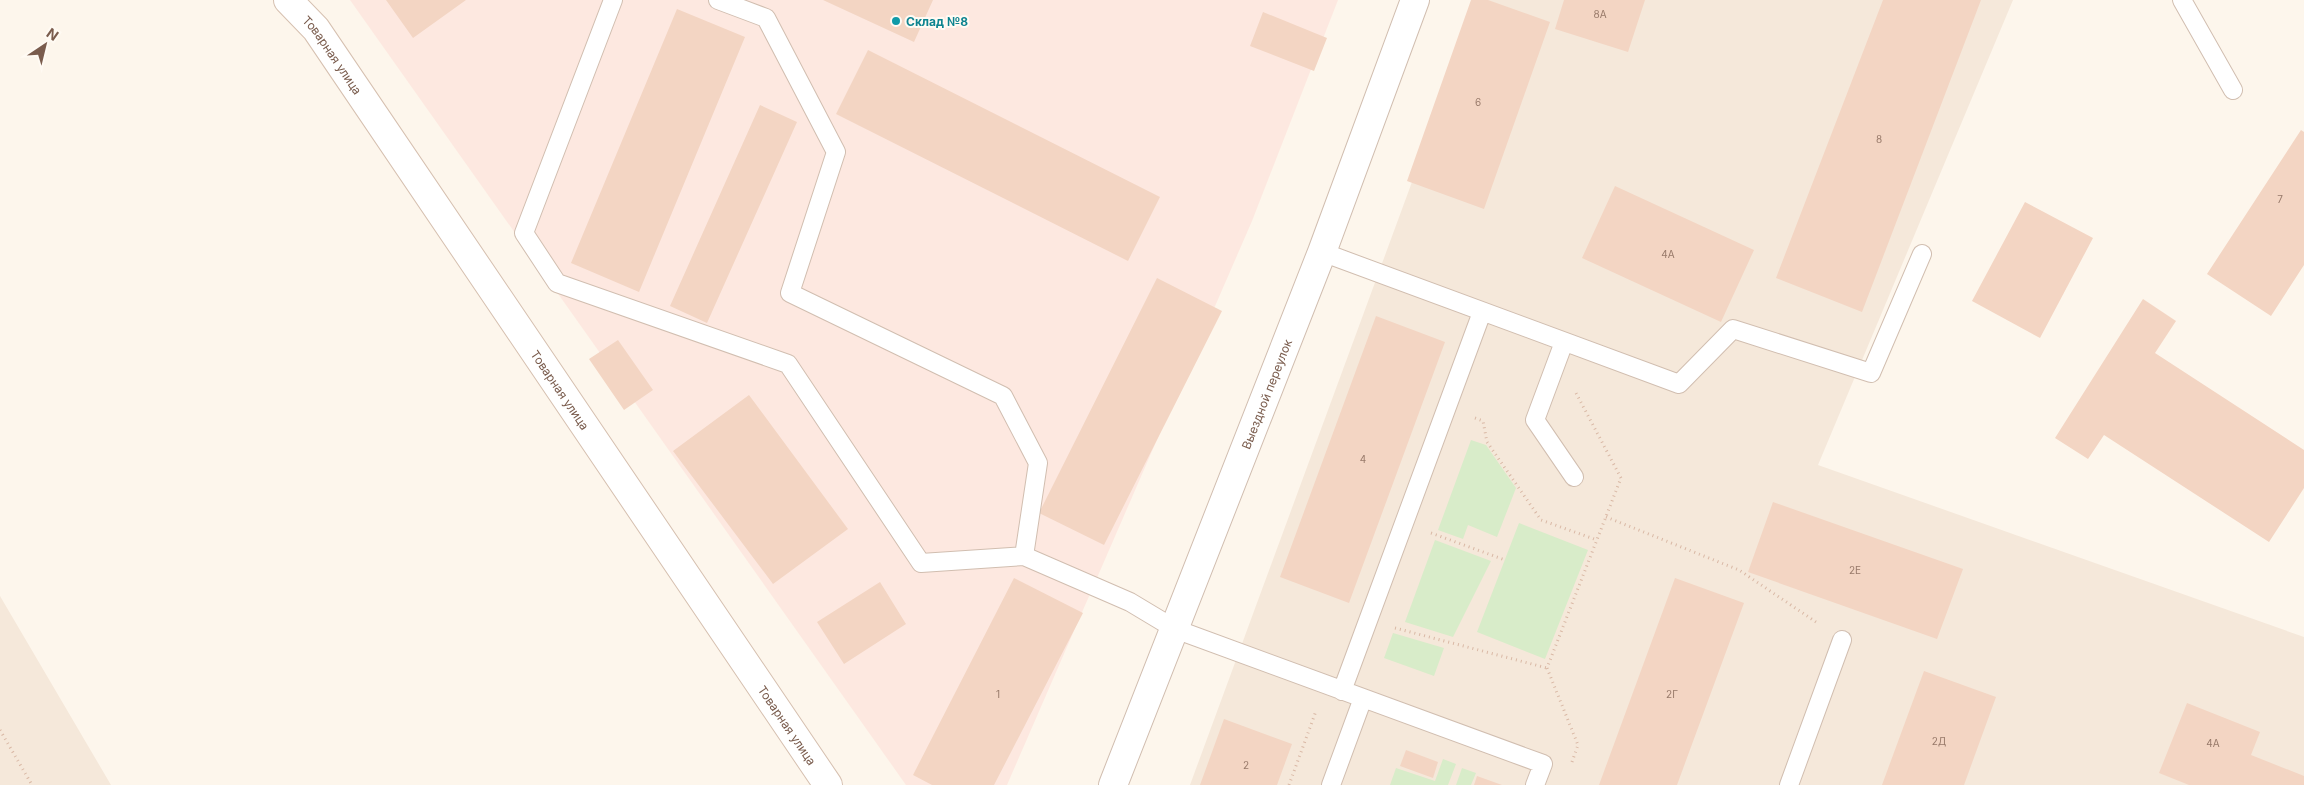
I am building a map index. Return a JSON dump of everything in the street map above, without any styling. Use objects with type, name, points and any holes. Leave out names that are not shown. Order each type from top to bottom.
[{"type":"main road","name":"Товарная улица","points":[[288,0],[316,29],[340,63],[828,785]]},
{"type":"main road","name":"Выездной переулок","points":[[1113,785],[1322,252],[1415,0]]},
{"type":"lane","points":[[613,0],[524,233],[558,283],[788,364],[921,563],[1024,556],[1130,602],[1175,628],[1543,764],[1535,785]]},
{"type":"lane","points":[[718,0],[766,18],[836,152],[790,293],[1003,396],[1038,463],[1024,556]]},
{"type":"lane","points":[[2182,0],[2233,90]]},
{"type":"lane","points":[[1322,252],[1679,384],[1733,330],[1871,373],[1922,254]]},
{"type":"lane","points":[[1334,688],[1482,312]]},
{"type":"lane","points":[[1564,342],[1536,420],[1574,477]]},
{"type":"lane","points":[[1789,785],[1842,640]]},
{"type":"lane","points":[[1331,785],[1363,698]]},
{"type":"path","points":[[1558,360],[1621,478],[1547,668],[1578,745]]},
{"type":"path","points":[[1478,419],[1482,421],[1487,442],[1542,520],[1597,540]]},
{"type":"path","points":[[1606,517],[1739,570],[1842,640]]},
{"type":"path","points":[[1430,532],[1505,560]]},
{"type":"path","points":[[1385,625],[1547,668]]},
{"type":"path","points":[[1289,785],[1334,688]]},
{"type":"path","points":[[0,730],[32,785]]},
{"type":"shaded area","points":[[350,0],[1338,0],[1252,221],[1007,785],[906,785]]},
{"type":"shaded area","points":[[1479,0],[2013,0],[1818,465],[2304,637],[2304,785],[1190,785]]},
{"type":"shaded area","points":[[0,596],[111,785],[0,785]]},
{"type":"green space","points":[[1471,440],[1486,445],[1516,488],[1497,537],[1468,525],[1463,539],[1438,530]]},
{"type":"green space","points":[[1519,523],[1588,550],[1545,659],[1477,632]]},
{"type":"green space","points":[[1435,540],[1491,561],[1453,637],[1405,622]]},
{"type":"green space","points":[[1393,633],[1444,648],[1434,676],[1384,658]]},
{"type":"green space","points":[[1443,759],[1456,764],[1448,785],[1390,785],[1396,768],[1435,781]]},
{"type":"green space","points":[[1462,768],[1476,773],[1471,785],[1456,785]]},
{"type":"building","points":[[386,0],[466,0],[413,38]]},
{"type":"building","name":"Склад №8","points":[[823,0],[933,0],[914,42]]},
{"type":"building","points":[[1471,0],[1488,0],[1550,22],[1484,209],[1407,181]]},
{"type":"building","points":[[1564,0],[1645,0],[1628,52],[1555,29]]},
{"type":"building","points":[[1883,0],[1981,0],[1862,312],[1776,278]]},
{"type":"building","points":[[677,9],[745,37],[639,292],[571,263]]},
{"type":"building","points":[[1263,12],[1327,38],[1314,71],[1250,46]]},
{"type":"building","points":[[868,50],[1160,197],[1128,261],[836,114]]},
{"type":"building","points":[[760,105],[797,122],[707,323],[670,306]]},
{"type":"building","points":[[2301,130],[2304,132],[2304,265],[2271,316],[2207,274]]},
{"type":"building","points":[[1615,186],[1754,250],[1721,322],[1582,258]]},
{"type":"building","points":[[2025,202],[2093,238],[2040,338],[1972,301]]},
{"type":"building","points":[[1157,278],[1222,311],[1104,545],[1039,513]]},
{"type":"building","points":[[2143,299],[2176,321],[2155,353],[2304,450],[2304,488],[2269,542],[2104,435],[2088,459],[2055,438]]},
{"type":"building","points":[[1376,316],[1445,342],[1349,603],[1280,577]]},
{"type":"building","points":[[618,340],[653,390],[624,410],[589,359]]},
{"type":"building","points":[[749,395],[848,529],[773,584],[673,451]]},
{"type":"building","points":[[1773,502],[1963,569],[1937,639],[1748,572]]},
{"type":"building","points":[[1014,578],[1083,613],[994,785],[932,785],[913,775]]},
{"type":"building","points":[[1675,578],[1744,603],[1677,785],[1599,785]]},
{"type":"building","points":[[880,582],[906,624],[844,664],[817,622]]},
{"type":"building","points":[[1924,671],[1996,697],[1964,785],[1882,785]]},
{"type":"building","points":[[2187,703],[2260,732],[2251,755],[2304,776],[2304,785],[2189,785],[2159,773]]},
{"type":"building","points":[[1224,719],[1292,744],[1277,785],[1200,785]]},
{"type":"building","points":[[1406,750],[1438,762],[1433,778],[1400,766]]},
{"type":"building","points":[[1477,776],[1502,785],[1474,785]]},
{"type":"place","name":"Склад №8","points":[[896,21]]}]
